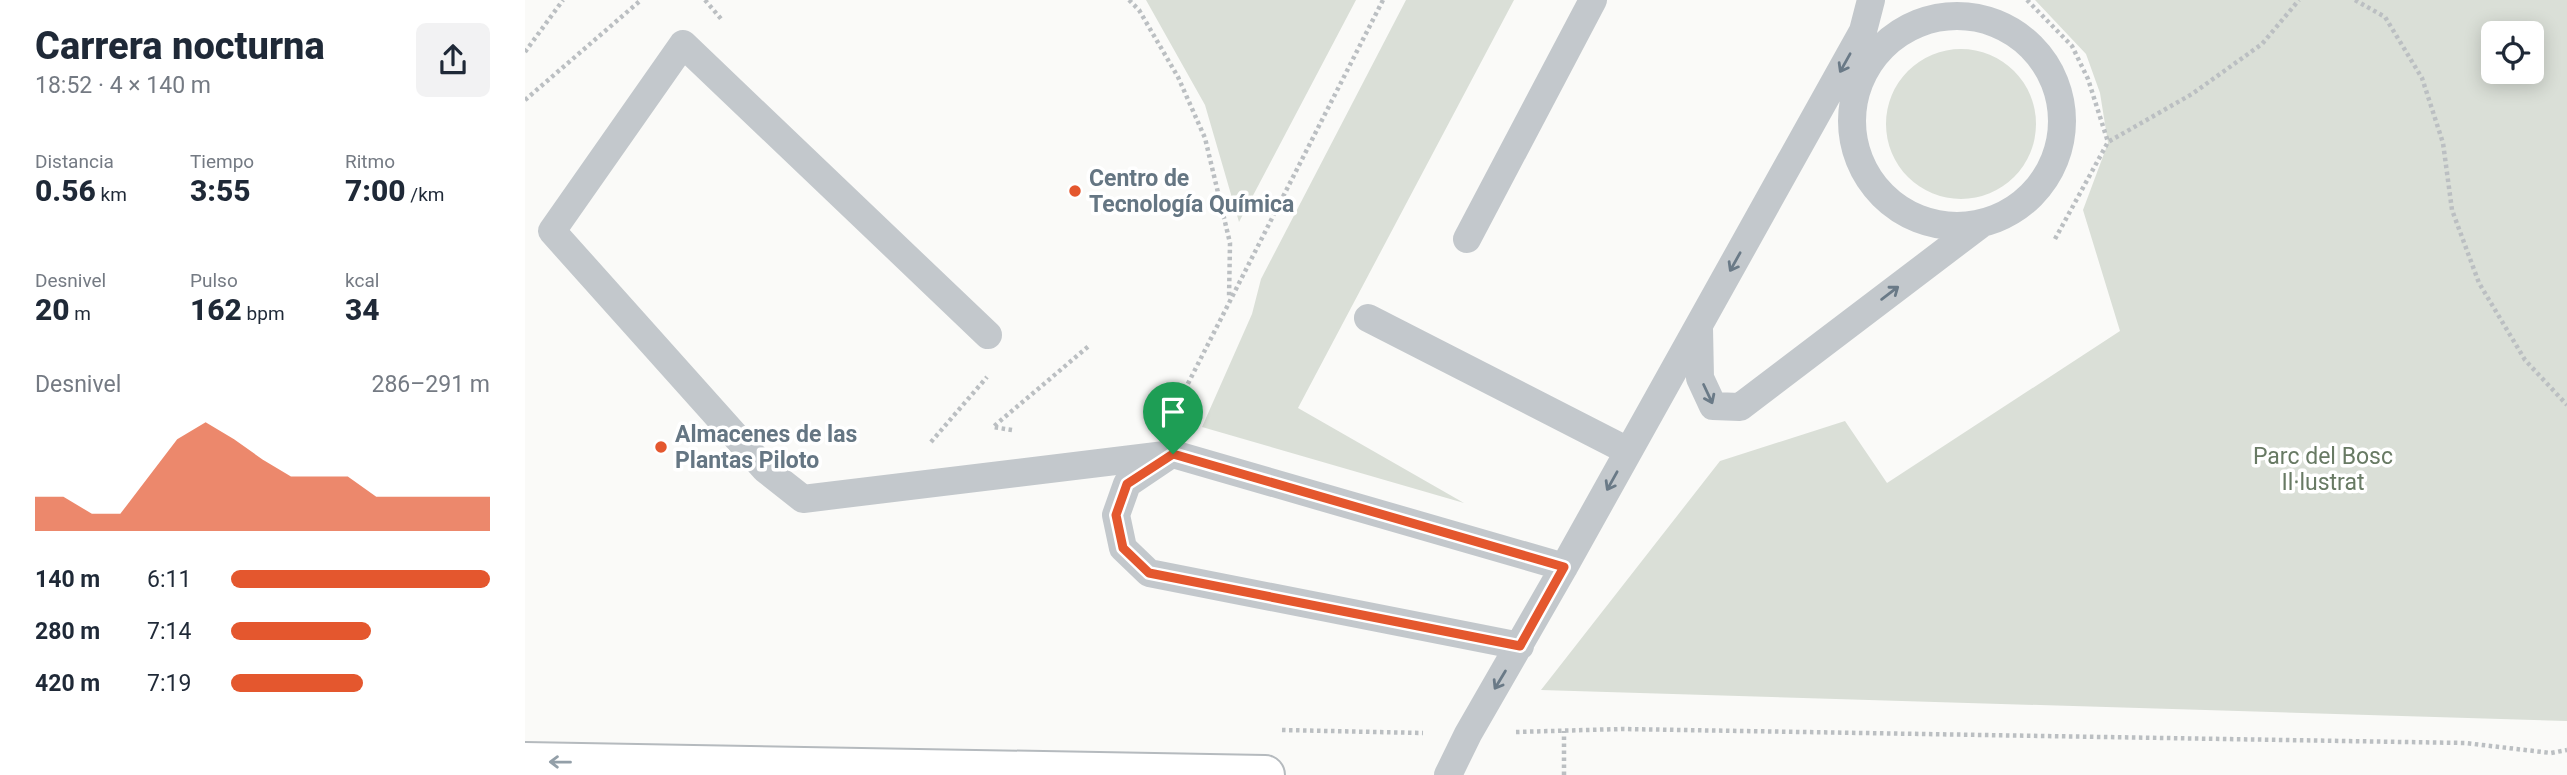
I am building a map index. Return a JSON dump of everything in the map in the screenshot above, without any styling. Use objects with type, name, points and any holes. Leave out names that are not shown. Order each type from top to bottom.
[{"type":"main road","points":[[525,762],[1265,775]]},
{"type":"lane","points":[[1467,239],[1593,0]]},
{"type":"lane","points":[[1448,775],[1468,734],[1699,328],[1863,31],[1871,0]]},
{"type":"lane","points":[[1982,0],[2014,33]]},
{"type":"lane","points":[[1699,328],[1700,378],[1713,406],[1740,407],[1982,224],[2012,211],[2034,194],[2055,161],[2062,131],[2059,96],[2044,61],[2022,38],[1992,21],[1949,15],[1923,20],[1893,35],[1870,58],[1854,92],[1850,121],[1858,161],[1891,204],[1925,222],[1958,227],[1982,224]]},
{"type":"lane","points":[[988,335],[683,44],[552,231],[765,469],[803,499],[1173,454],[1564,567]]},
{"type":"lane","points":[[1368,318],[1628,451]]},
{"type":"lane","points":[[1173,454],[1127,484],[1116,515],[1123,548],[1149,573],[1520,646]]},
{"type":"path","points":[[525,52],[563,0]]},
{"type":"path","points":[[525,100],[641,0]]},
{"type":"path","points":[[1129,0],[1139,10],[1178,77],[1205,138],[1230,243],[1229,301]]},
{"type":"path","points":[[1168,424],[1383,0]]},
{"type":"path","points":[[2027,0],[2072,46],[2088,79],[2108,142]]},
{"type":"path","points":[[2055,239],[2108,142],[2192,94],[2262,44],[2299,0]]},
{"type":"path","points":[[2355,0],[2385,17],[2422,78],[2443,143],[2452,210],[2479,283],[2525,360],[2567,405]]},
{"type":"path","points":[[892,488],[999,364],[988,335]]},
{"type":"path","points":[[1020,431],[993,427],[1090,345]]},
{"type":"path","points":[[1274,730],[1468,734],[1650,730],[2465,743],[2551,753],[2567,750]]},
{"type":"path","points":[[1564,775],[1565,731]]},
{"type":"green space","points":[[1146,0],[1356,0],[1239,222],[1205,105]]},
{"type":"green space","points":[[1406,0],[1514,0],[1298,408],[1464,503],[1202,427],[1252,314],[1261,279]]},
{"type":"green space","name":"Parc del Bosc Il·lustrat","points":[[2035,0],[2567,0],[2567,721],[1541,690],[1720,461],[1845,421],[1887,483],[2120,331],[2083,210],[2108,143],[2100,93],[2086,54]]},
{"type":"green space","points":[[1961,49],[1990,55],[2014,71],[2030,95],[2036,124],[2030,153],[2014,177],[1990,193],[1961,199],[1932,193],[1908,177],[1892,153],[1886,124],[1892,95],[1908,71],[1932,55]]},
{"type":"place","name":"Centro de Tecnología Química","points":[[1075,191]]},
{"type":"place","name":"Almacenes de las Plantas Piloto","points":[[661,447]]},
{"type":"route","points":[[1173,454],[1564,567],[1520,646],[1149,573],[1123,548],[1116,515],[1127,484],[1173,454]]}]
